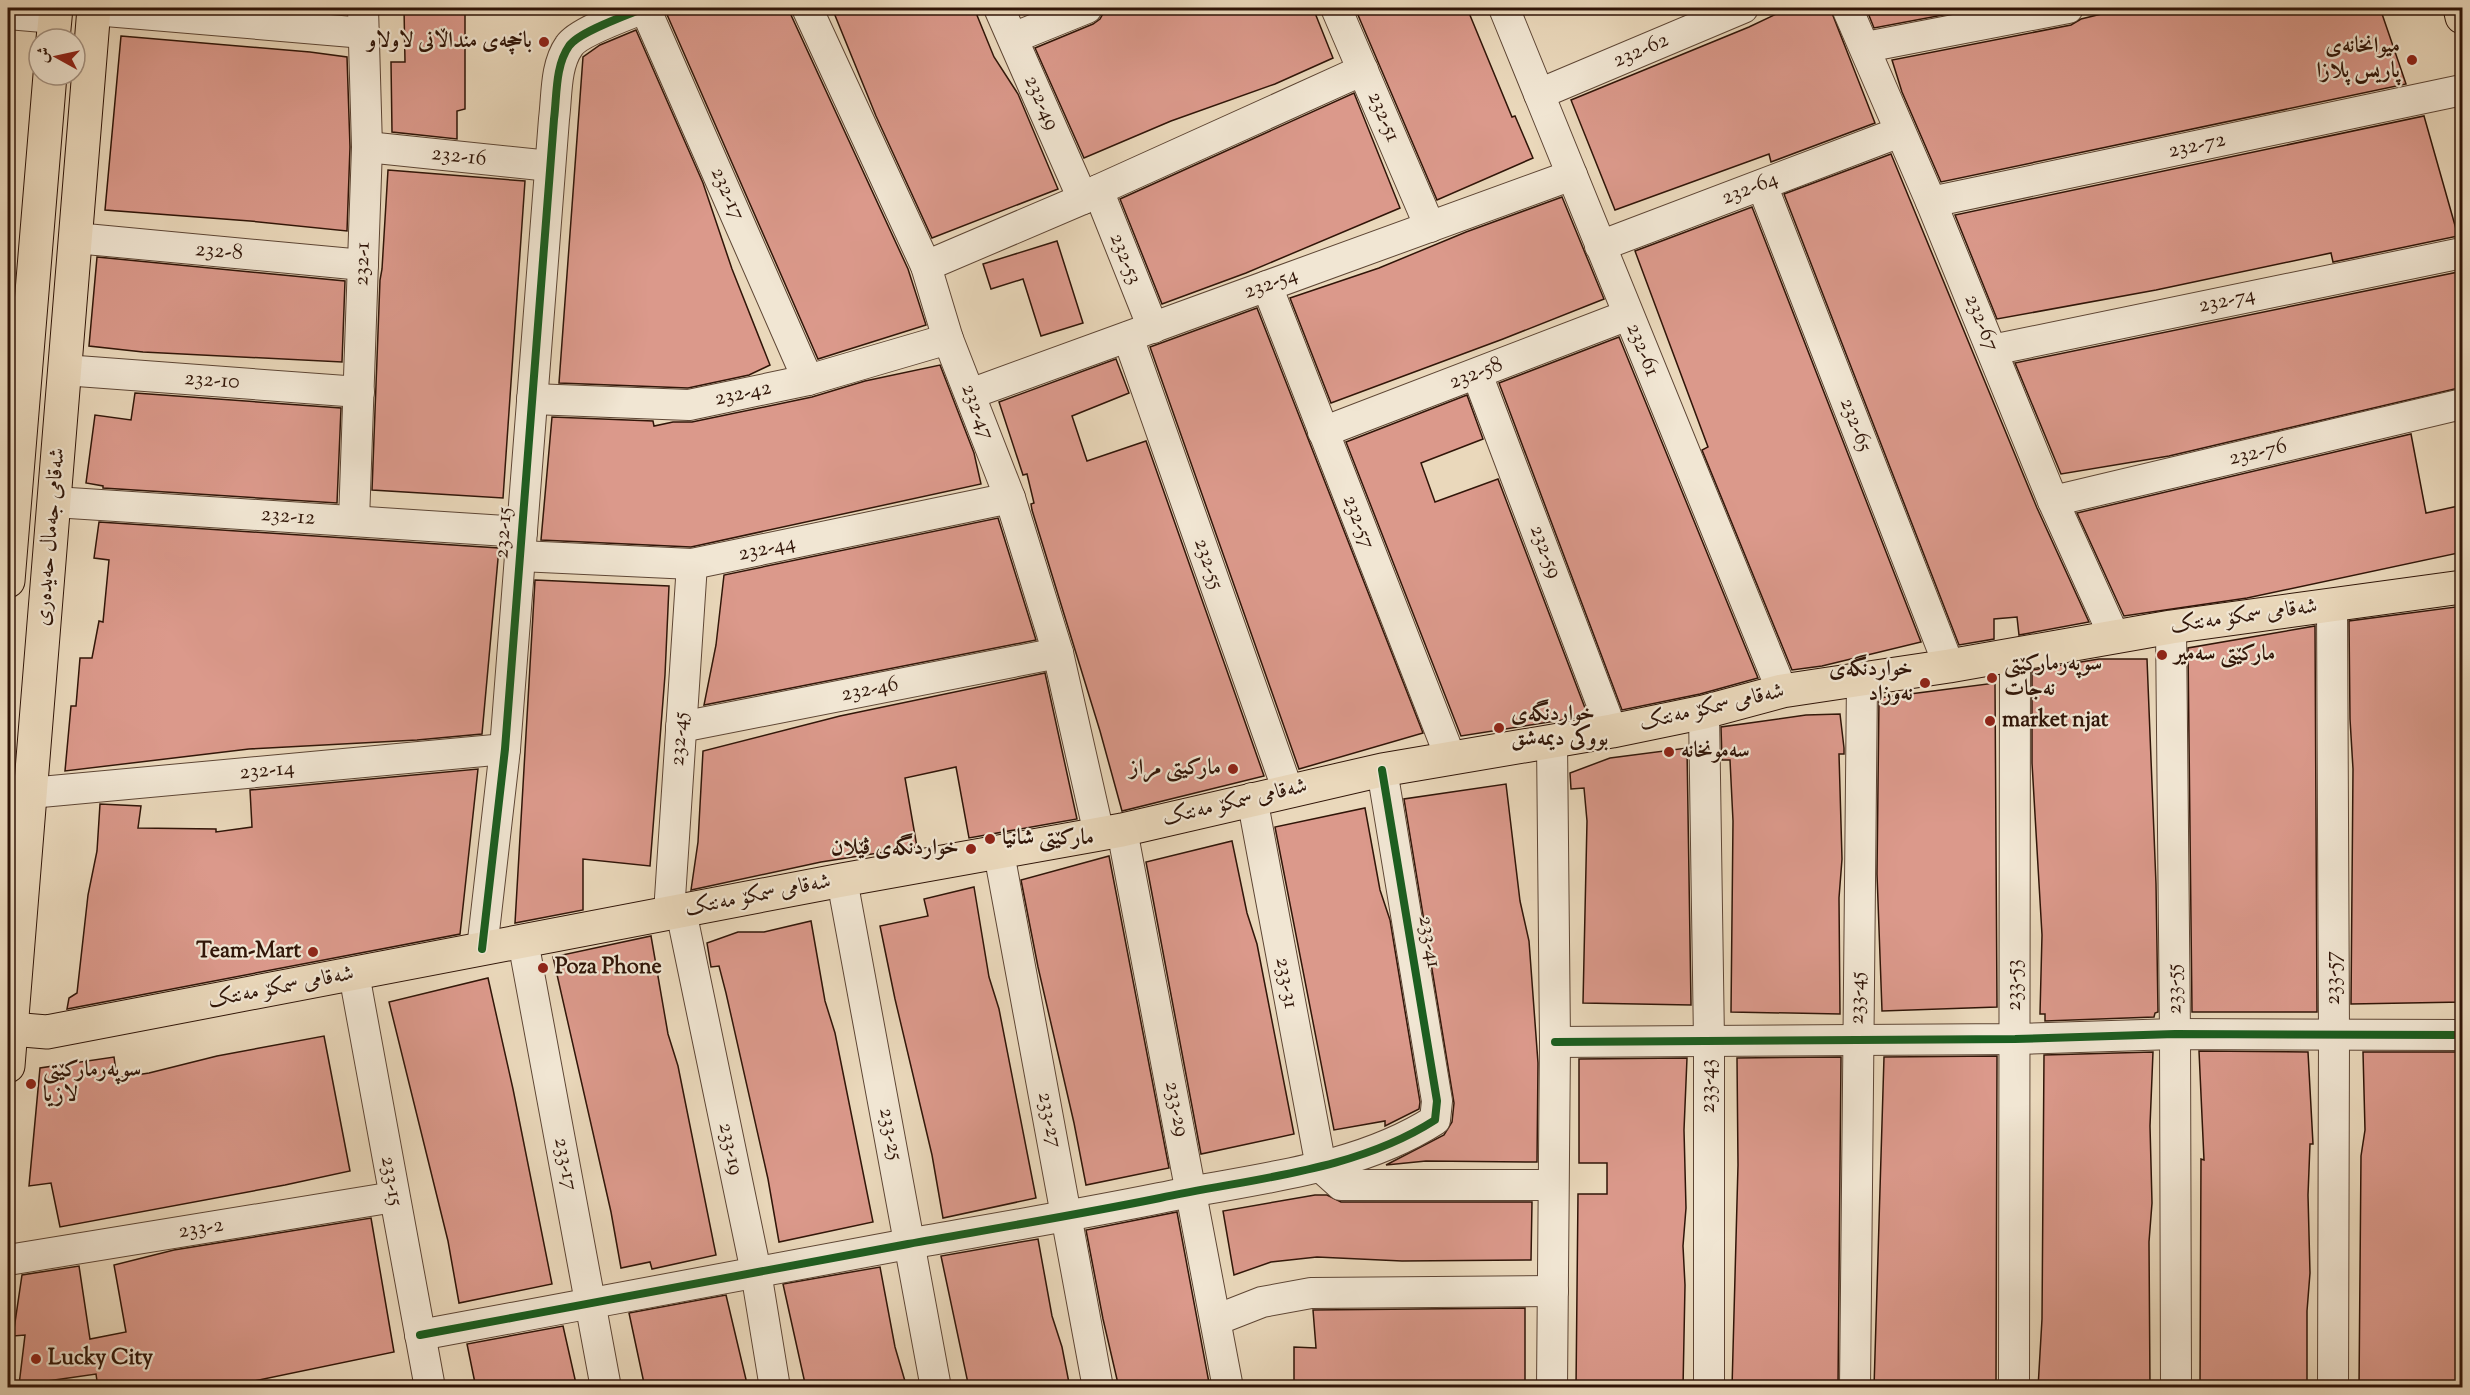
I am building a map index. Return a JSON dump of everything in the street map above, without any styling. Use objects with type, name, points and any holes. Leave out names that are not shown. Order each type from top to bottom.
[{"type":"main road","points":[[2460,8],[2463,17]]},
{"type":"main road","name":"شەقامی جەمال حەیدەری","points":[[8,1066],[94,9]]},
{"type":"main road","name":"شەقامی جەمال حەیدەری","points":[[8,581],[49,87]]},
{"type":"main road","points":[[41,181],[80,183]]},
{"type":"main road","name":"شەقامی سمکۆ مەنتک","points":[[11,1029],[47,1032],[842,880],[1111,832],[1382,770],[1612,731],[1704,712],[1782,692],[2015,655],[2171,627],[2463,587]]},
{"type":"street","name":"232-15","points":[[482,949],[505,749],[550,166],[561,61],[570,44],[602,26],[644,8]]},
{"type":"street","name":"232-17","points":[[644,8],[808,380]]},
{"type":"street","name":"232-47","points":[[807,8],[926,266],[948,339],[1010,498],[1111,832]]},
{"type":"street","name":"232-49","points":[[999,8],[1090,194]]},
{"type":"street","points":[[1012,38],[1087,8]]},
{"type":"street","name":"232-51","points":[[1336,8],[1430,226]]},
{"type":"street","name":"232-61","points":[[1504,8],[1782,692]]},
{"type":"street","name":"232-62","points":[[1539,94],[1743,8]]},
{"type":"street","name":"232-67","points":[[1847,8],[1931,202],[2053,501],[2115,638]]},
{"type":"street","points":[[1866,48],[2019,13],[2068,8]]},
{"type":"street","points":[[94,9],[364,20]]},
{"type":"street","points":[[8,14],[54,21]]},
{"type":"street","name":"232-1","points":[[354,521],[367,147],[364,20]]},
{"type":"street","points":[[926,266],[1363,70]]},
{"type":"street","name":"232-72","points":[[1931,202],[2463,90]]},
{"type":"street","name":"232-64","points":[[1600,246],[1900,132]]},
{"type":"street","name":"232-16","points":[[367,147],[550,166]]},
{"type":"street","name":"232-54","points":[[970,394],[1572,175]]},
{"type":"street","name":"232-65","points":[[1762,185],[1949,666]]},
{"type":"street","name":"232-53","points":[[1090,194],[1140,332]]},
{"type":"street","name":"232-8","points":[[75,238],[363,265]]},
{"type":"street","name":"232-74","points":[[1992,350],[2463,253]]},
{"type":"street","name":"232-57","points":[[1267,286],[1451,759]]},
{"type":"street","name":"232-58","points":[[1323,432],[1628,315]]},
{"type":"street","name":"232-55","points":[[1140,332],[1288,790]]},
{"type":"street","name":"232-42","points":[[532,399],[689,405],[808,380],[948,339]]},
{"type":"street","name":"232-10","points":[[64,370],[359,392]]},
{"type":"street","name":"232-59","points":[[1477,374],[1612,731]]},
{"type":"street","name":"232-76","points":[[2053,501],[2463,404]]},
{"type":"street","name":"232-44","points":[[521,544],[692,564],[1010,498]]},
{"type":"street","name":"232-12","points":[[54,502],[354,521],[521,544]]},
{"type":"street","name":"232-45","points":[[675,912],[681,727],[692,564]]},
{"type":"street","name":"233-57","points":[[2331,605],[2334,1036],[2333,1388]]},
{"type":"street","name":"233-55","points":[[2171,627],[2176,1388]]},
{"type":"street","name":"232-46","points":[[681,727],[1058,653]]},
{"type":"street","name":"233-53","points":[[2014,1388],[2015,655]]},
{"type":"street","name":"233-45","points":[[1856,1388],[1857,1040],[1862,680]]},
{"type":"street","name":"233-43","points":[[1704,712],[1709,1388]]},
{"type":"street","points":[[1552,741],[1555,1042],[1552,1388]]},
{"type":"street","name":"232-14","points":[[30,793],[505,749]]},
{"type":"street","name":"233-41","points":[[1320,1167],[1386,1146],[1435,1120],[1437,1101],[1382,770]]},
{"type":"street","name":"233-31","points":[[1252,798],[1320,1167]]},
{"type":"street","name":"233-29","points":[[1111,832],[1191,1191],[1228,1388]]},
{"type":"street","name":"233-27","points":[[999,853],[1098,1388]]},
{"type":"street","name":"233-25","points":[[842,880],[936,1388]]},
{"type":"street","name":"233-19","points":[[675,912],[756,1272],[775,1388]]},
{"type":"street","name":"233-17","points":[[523,941],[606,1388]]},
{"type":"street","name":"233-15","points":[[354,974],[420,1335],[423,1386]]},
{"type":"street","points":[[1555,1042],[2015,1039],[2175,1034],[2463,1035]]},
{"type":"street","points":[[420,1335],[1067,1217],[1320,1167],[1341,1185],[1553,1185]]},
{"type":"street","name":"233-2","points":[[8,1260],[394,1197]]},
{"type":"street","points":[[1216,1320],[1262,1302],[1311,1293],[1552,1291]]},
{"type":"building","points":[[404,8],[465,8],[465,109],[457,111],[457,139],[392,132],[391,62],[405,62]]},
{"type":"building","points":[[671,8],[790,8],[791,15],[908,269],[926,325],[818,359],[665,10]]},
{"type":"building","points":[[832,8],[974,8],[994,57],[1018,94],[1058,189],[932,238],[876,116]]},
{"type":"building","points":[[1113,8],[1313,8],[1333,58],[1275,84],[1171,121],[1084,158],[1035,48],[1093,24],[1104,12]]},
{"type":"building","points":[[1355,8],[1467,8],[1512,117],[1515,116],[1533,158],[1437,200]]},
{"type":"building","points":[[1789,8],[1830,8],[1875,123],[1771,162],[1769,154],[1615,210],[1571,100],[1749,27]]},
{"type":"building","points":[[1866,8],[1980,8],[1874,28]]},
{"type":"building","points":[[2126,8],[2269,8],[2270,14],[2296,8],[2380,8],[2406,84],[1941,182],[1902,92],[1892,60],[2071,25],[2081,19]]},
{"type":"building","points":[[636,30],[703,183],[732,269],[770,365],[749,375],[688,388],[559,383],[583,57],[600,45]]},
{"type":"building","points":[[121,36],[347,57],[350,147],[347,231],[105,210]]},
{"type":"building","points":[[1354,93],[1400,208],[1246,273],[1162,304],[1120,199]]},
{"type":"building","points":[[2424,116],[2458,236],[2333,262],[2331,253],[2156,290],[1997,319],[1955,215]]},
{"type":"building","points":[[1891,154],[2037,508],[2089,622],[2019,635],[2017,617],[1994,619],[1994,639],[1959,645],[1784,194]]},
{"type":"building","points":[[388,170],[525,181],[503,498],[372,490],[380,280]]},
{"type":"building","points":[[1562,197],[1604,299],[1331,403],[1290,298],[1379,268],[1466,232]]},
{"type":"building","points":[[1752,207],[1921,642],[1822,666],[1792,670],[1702,450],[1708,447],[1635,251]]},
{"type":"building","points":[[1057,241],[1083,323],[1041,336],[1023,279],[991,289],[983,264]]},
{"type":"building","points":[[97,257],[345,281],[342,362],[143,352],[89,346]]},
{"type":"building","points":[[2463,271],[2463,387],[2169,456],[2061,474],[2015,363]]},
{"type":"building","points":[[1257,308],[1423,733],[1299,769],[1150,347]]},
{"type":"building","points":[[1619,337],[1758,678],[1700,694],[1622,710],[1499,383]]},
{"type":"building","points":[[1116,359],[1129,393],[1072,416],[1087,461],[1146,441],[1264,776],[1122,811],[1100,731],[1032,510],[1031,504],[1034,503],[1027,474],[1023,475],[999,402]]},
{"type":"building","points":[[940,365],[974,453],[981,484],[691,547],[541,540],[552,417],[653,421],[654,426],[673,422],[692,422],[812,397],[865,381]]},
{"type":"building","points":[[135,393],[341,408],[337,503],[103,488],[103,486],[86,483],[95,415],[131,420]]},
{"type":"building","points":[[1467,395],[1483,439],[1421,463],[1435,502],[1498,479],[1588,716],[1461,736],[1346,442]]},
{"type":"building","points":[[2411,434],[2426,513],[2463,505],[2463,552],[2247,598],[2124,616],[2077,513]]},
{"type":"building","points":[[998,518],[1036,640],[704,705],[716,645],[724,575]]},
{"type":"building","points":[[99,522],[499,548],[482,734],[417,740],[249,749],[65,771],[71,706],[76,706],[80,658],[92,658],[99,621],[103,622],[109,560],[94,558]]},
{"type":"building","points":[[535,580],[669,586],[665,675],[650,866],[583,859],[583,910],[515,923]]},
{"type":"building","points":[[2463,606],[2463,1002],[2351,1004],[2353,769],[2349,621]]},
{"type":"building","points":[[2315,626],[2317,1012],[2192,1012],[2188,648]]},
{"type":"building","points":[[2099,659],[2147,659],[2156,884],[2158,1012],[2154,1017],[2045,1021],[2045,1014],[2040,1014],[2042,935],[2032,763],[2032,670]]},
{"type":"building","points":[[1045,673],[1077,819],[969,838],[956,767],[905,778],[917,847],[821,862],[691,890],[698,842],[703,751],[840,716]]},
{"type":"building","points":[[1995,683],[1997,1007],[1882,1011],[1877,874],[1879,698]]},
{"type":"building","points":[[1840,714],[1844,754],[1839,754],[1842,859],[1839,898],[1840,1014],[1731,1012],[1733,821],[1730,760],[1722,760],[1721,727],[1806,715]]},
{"type":"building","points":[[1687,748],[1691,1005],[1583,1003],[1587,821],[1584,788],[1571,789],[1570,773],[1610,758]]},
{"type":"building","points":[[478,769],[460,934],[67,1009],[69,998],[77,993],[88,895],[97,851],[100,804],[141,806],[138,828],[216,829],[216,832],[252,827],[250,790]]},
{"type":"building","points":[[1506,784],[1520,901],[1529,941],[1538,1063],[1537,1162],[1426,1161],[1386,1165],[1444,1135],[1452,1122],[1454,1103],[1404,799]]},
{"type":"building","points":[[1365,808],[1380,890],[1390,920],[1420,1102],[1419,1109],[1385,1126],[1385,1121],[1334,1130],[1275,827]]},
{"type":"building","points":[[1232,841],[1247,913],[1257,944],[1294,1134],[1201,1154],[1146,862]]},
{"type":"building","points":[[1109,856],[1169,1168],[1086,1185],[1021,880]]},
{"type":"building","points":[[974,887],[989,977],[999,1009],[1036,1198],[943,1218],[932,1155],[880,926],[928,916],[924,899]]},
{"type":"building","points":[[811,921],[825,1001],[835,1033],[873,1222],[779,1242],[768,1179],[726,993],[719,966],[711,967],[707,943],[738,932],[764,932]]},
{"type":"building","points":[[651,936],[668,1034],[678,1066],[716,1255],[652,1269],[650,1262],[621,1268],[611,1212],[553,957]]},
{"type":"building","points":[[488,978],[552,1284],[459,1303],[448,1241],[389,1002]]},
{"type":"building","points":[[324,1036],[350,1171],[60,1227],[51,1183],[29,1186],[40,1068],[114,1057],[117,1078]]},
{"type":"building","points":[[2199,1051],[2308,1052],[2313,1144],[2310,1144],[2308,1195],[2310,1273],[2307,1311],[2307,1388],[2200,1388],[2201,1159],[2204,1160]]},
{"type":"building","points":[[2153,1052],[2150,1126],[2152,1203],[2149,1242],[2150,1388],[2038,1388],[2042,1319],[2044,1055]]},
{"type":"building","points":[[2363,1052],[2463,1052],[2463,1388],[2359,1388],[2361,1156],[2365,1130]]},
{"type":"building","points":[[1997,1056],[1996,1388],[1874,1388],[1884,1057]]},
{"type":"building","points":[[1841,1057],[1838,1388],[1732,1388],[1738,1165],[1737,1058]]},
{"type":"building","points":[[1687,1058],[1684,1130],[1686,1208],[1683,1246],[1685,1285],[1683,1388],[1576,1388],[1578,1194],[1607,1194],[1607,1163],[1579,1163],[1579,1059]]},
{"type":"building","points":[[1315,1195],[1327,1195],[1341,1202],[1532,1202],[1531,1260],[1402,1261],[1317,1257],[1271,1262],[1234,1275],[1223,1211]]},
{"type":"building","points":[[1177,1212],[1210,1388],[1119,1388],[1086,1230]]},
{"type":"building","points":[[371,1218],[394,1352],[220,1388],[98,1388],[96,1374],[19,1385],[25,1335],[13,1336],[22,1275],[79,1266],[90,1339],[126,1332],[114,1265],[174,1250]]},
{"type":"building","points":[[1038,1239],[1052,1316],[1062,1347],[1070,1388],[969,1388],[941,1256]]},
{"type":"building","points":[[880,1267],[895,1347],[907,1388],[806,1388],[783,1284]]},
{"type":"building","points":[[726,1295],[748,1388],[645,1388],[629,1313]]},
{"type":"building","points":[[1525,1308],[1525,1388],[1294,1388],[1294,1347],[1316,1348],[1313,1310]]},
{"type":"building","points":[[563,1326],[577,1388],[476,1388],[467,1344]]},
{"type":"cycle path","points":[[482,949],[505,749],[557,81],[564,54],[574,41],[604,24],[644,8]]},
{"type":"cycle path","points":[[420,1335],[1302,1171],[1371,1151],[1435,1120],[1437,1101],[1382,770]]},
{"type":"cycle path","points":[[1555,1042],[2015,1039],[2175,1034],[2462,1035]]},
{"type":"place","name":"باخچەی منداڵانی لاولاو","points":[[544,42]]},
{"type":"place","name":"میوانخانەی پاریس پلازا","points":[[2412,60]]},
{"type":"place","name":"مارکێتی سەمیر","points":[[2162,655]]},
{"type":"place","name":"سوپەرمارکێتی نەجات","points":[[1992,678]]},
{"type":"place","name":"خواردنگەی نەوزاد","points":[[1925,683]]},
{"type":"place","name":"market njat","points":[[1990,721]]},
{"type":"place","name":"خواردنگەی بووکی دیمەشق","points":[[1499,728]]},
{"type":"place","name":"سەمونخانە","points":[[1669,752]]},
{"type":"place","name":"مارکیتی مراز","points":[[1233,769]]},
{"type":"place","name":"مارکێتی شانیا","points":[[990,839]]},
{"type":"place","name":"خواردنگەی ڤێلان","points":[[971,849]]},
{"type":"place","name":"Team-Mart","points":[[313,952]]},
{"type":"place","name":"Poza Phone","points":[[543,968]]},
{"type":"place","name":"سوپەرمارکێتی لازیا","points":[[31,1084]]},
{"type":"place","name":"Lucky City","points":[[36,1359]]}]
